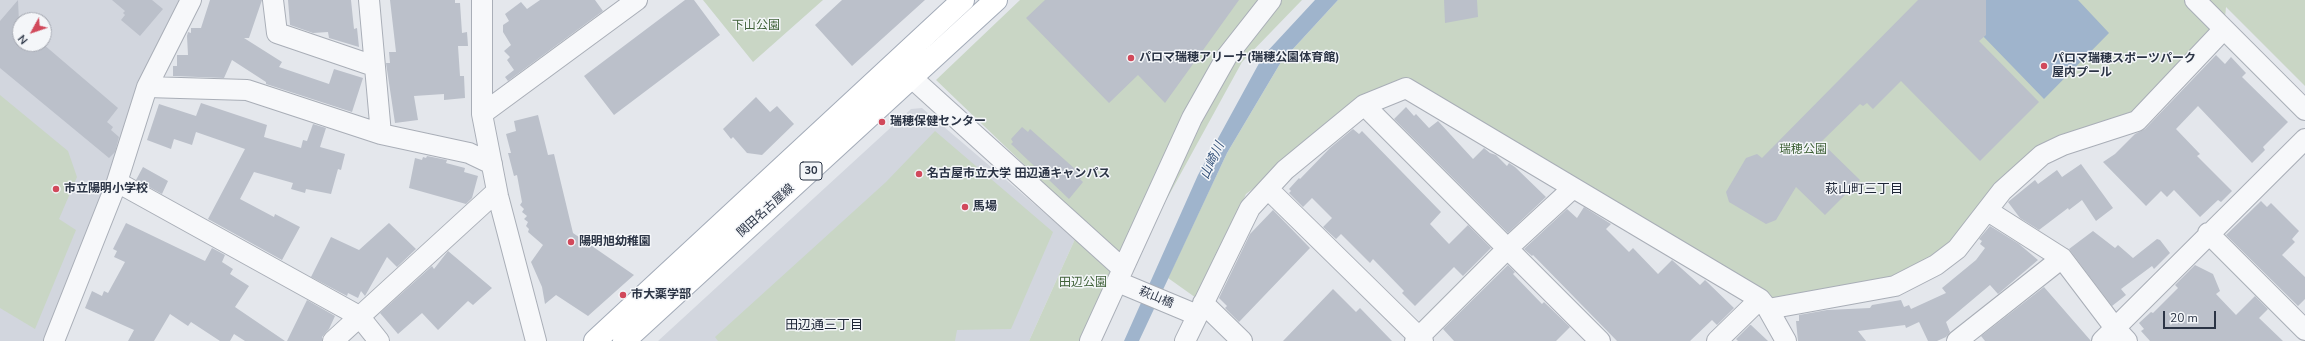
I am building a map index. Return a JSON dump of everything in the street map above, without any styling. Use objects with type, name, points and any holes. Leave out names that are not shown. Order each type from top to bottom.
[{"type":"main road","name":"関田名古屋線","points":[[595,341],[963,0]]},
{"type":"main road","name":"関田名古屋線","points":[[624,341],[996,0]]},
{"type":"street","points":[[54,341],[117,182],[147,86],[191,0]]},
{"type":"street","points":[[273,0],[277,32],[374,66]]},
{"type":"street","points":[[369,0],[381,134]]},
{"type":"street","points":[[482,0],[482,114],[497,191],[536,341]]},
{"type":"street","points":[[482,114],[618,6],[637,0]]},
{"type":"street","points":[[1090,341],[1123,279],[1192,118],[1227,56],[1271,0]]},
{"type":"street","points":[[2194,0],[2305,110]]},
{"type":"street","points":[[1717,341],[1764,304],[1894,286],[1936,265],[1957,249],[2002,191],[2042,155],[2063,145],[2137,121],[2224,29]]},
{"type":"street","name":"萩山橋","points":[[912,78],[1123,279],[1195,309]]},
{"type":"street","points":[[147,86],[247,90],[381,134],[469,154],[492,164]]},
{"type":"street","points":[[1185,341],[1195,309],[1250,208],[1284,170],[1364,105],[1406,88],[1764,304],[1786,341]]},
{"type":"street","points":[[1364,105],[1600,341]]},
{"type":"street","points":[[1988,211],[2062,258],[2115,337],[2208,233],[2305,139]]},
{"type":"street","points":[[117,182],[359,316],[379,341]]},
{"type":"street","points":[[1268,189],[1419,340],[1508,248],[1573,188]]},
{"type":"street","points":[[333,341],[497,191]]},
{"type":"street","points":[[2208,233],[2305,330]]},
{"type":"street","points":[[1957,341],[2062,258]]},
{"type":"street","points":[[1195,309],[1242,341]]},
{"type":"shaded area","name":"市立陽明小学校","points":[[0,0],[186,0],[52,341],[0,341]]},
{"type":"shaded area","name":"名古屋市立大学 田辺通キャンパス","points":[[922,108],[1075,239],[1029,341],[658,341],[911,109]]},
{"type":"green space","name":"下山公園","points":[[703,0],[823,0],[753,62]]},
{"type":"green space","points":[[1020,0],[1302,0],[1242,62],[1130,266],[936,80]]},
{"type":"green space","name":"瑞穂公園","points":[[1338,0],[2305,0],[2305,86],[2226,7],[2224,29],[2137,121],[2063,145],[1936,265],[1768,309],[1406,88],[1364,105],[1246,194],[1199,300],[1168,278],[1227,153],[1281,62]]},
{"type":"green space","points":[[0,95],[68,151],[77,177],[59,219],[76,230],[35,329],[0,308]]},
{"type":"green space","name":"名古屋市立大学 田辺通キャンパス","points":[[935,131],[1053,232],[1011,329],[957,330],[955,341],[718,341],[715,337],[886,182]]},
{"type":"green space","name":"田辺公園","points":[[1075,239],[1117,271],[1084,341],[1029,341]]},
{"type":"water","name":"山崎川","points":[[1315,0],[1338,0],[1281,62],[1227,153],[1139,341],[1124,341],[1198,175],[1263,56]]},
{"type":"water","name":"パロマ瑞穂スポーツパーク 屋内プール","points":[[1948,0],[2078,0],[2109,33],[2044,99]]},
{"type":"building","points":[[18,0],[19,12],[12,12],[12,52],[52,52],[118,108],[107,122],[113,127],[111,130],[119,137],[115,152],[109,158],[0,68],[0,21]]},
{"type":"building","points":[[112,0],[152,0],[163,9],[140,36],[121,20],[125,15],[123,13],[125,11]]},
{"type":"building","points":[[210,0],[262,0],[249,38],[244,38],[282,62],[279,67],[329,84],[334,69],[363,78],[352,112],[266,84],[266,82],[232,60],[224,78],[173,76],[173,66],[177,66],[177,55],[188,55],[188,32],[191,33],[191,28],[201,28]]},
{"type":"building","points":[[288,0],[351,0],[354,29],[357,28],[359,47],[329,38],[328,32],[313,33],[290,25]]},
{"type":"building","points":[[390,0],[455,0],[455,3],[460,3],[462,33],[467,32],[468,46],[458,46],[460,76],[464,76],[465,98],[444,100],[444,94],[414,96],[418,120],[395,123],[386,63],[390,63],[389,52],[396,52]]},
{"type":"building","points":[[540,0],[595,0],[603,11],[508,81],[505,77],[514,70],[507,60],[510,57],[504,51],[511,45],[503,32],[503,25],[509,21],[505,14],[521,2],[527,9]]},
{"type":"building","points":[[685,0],[694,0],[720,35],[614,115],[584,76]]},
{"type":"building","points":[[842,0],[925,0],[852,66],[815,25]]},
{"type":"building","name":"パロマ瑞穂アリーナ(瑞穂公園体育館)","points":[[1045,0],[1239,0],[1165,103],[1138,75],[1109,103],[1026,18]]},
{"type":"building","points":[[1444,0],[1477,0],[1478,17],[1445,23]]},
{"type":"building","points":[[1918,0],[1986,0],[1986,35],[1979,41],[2039,102],[1980,161],[1901,81],[1873,109],[1867,103],[1863,106],[1860,104],[1821,142],[1860,180],[1825,215],[1796,187],[1776,220],[1766,224],[1729,202],[1726,192],[1746,158],[1757,154],[1762,158]]},
{"type":"building","points":[[2216,55],[2225,64],[2231,57],[2246,73],[2242,77],[2288,122],[2263,147],[2265,150],[2252,163],[2198,106],[2176,129],[2200,154],[2197,156],[2232,191],[2221,202],[2218,200],[2200,217],[2174,190],[2167,197],[2161,191],[2146,206],[2103,162],[2115,154],[2135,134],[2145,129]]},
{"type":"building","points":[[756,97],[770,112],[777,106],[794,124],[762,155],[747,153],[733,137],[731,139],[723,129]]},
{"type":"building","points":[[201,103],[267,125],[264,137],[301,148],[303,140],[307,141],[313,124],[326,128],[320,147],[345,154],[341,170],[338,169],[331,194],[306,189],[305,193],[291,189],[293,183],[254,172],[240,199],[274,217],[275,214],[300,227],[282,260],[208,219],[245,149],[196,132],[192,145],[174,139],[171,149],[147,140],[159,104],[196,116]]},
{"type":"building","points":[[1406,107],[1414,116],[1416,114],[1429,128],[1438,121],[1473,159],[1484,148],[1490,153],[1496,155],[1507,166],[1509,163],[1546,197],[1508,233],[1394,119]]},
{"type":"building","points":[[538,115],[548,155],[554,154],[573,233],[634,275],[588,316],[556,295],[545,304],[542,287],[531,262],[543,245],[528,232],[529,229],[526,226],[528,222],[524,219],[527,216],[522,212],[524,209],[520,205],[522,202],[517,175],[514,176],[508,153],[511,153],[506,134],[516,131],[514,121]]},
{"type":"building","points":[[1022,127],[1028,132],[1030,129],[1083,176],[1080,179],[1083,182],[1069,199],[1011,144],[1013,142],[1011,139]]},
{"type":"building","points":[[1353,129],[1359,134],[1362,131],[1441,212],[1430,224],[1449,244],[1468,225],[1491,248],[1463,276],[1454,267],[1415,306],[1402,293],[1404,291],[1373,259],[1370,263],[1341,234],[1336,239],[1323,227],[1332,218],[1312,198],[1303,207],[1289,193],[1291,191],[1289,189],[1299,178],[1300,179],[1330,148]]},
{"type":"building","points":[[427,156],[447,160],[446,163],[465,168],[464,172],[478,176],[472,198],[466,204],[409,188],[415,158],[422,160],[423,157],[426,158]]},
{"type":"building","points":[[2081,164],[2113,208],[2096,221],[2082,200],[2069,210],[2068,208],[2039,230],[2020,218],[2008,202],[2035,180],[2038,184],[2057,170],[2062,177]]},
{"type":"building","points":[[143,167],[168,181],[162,194],[136,180]]},
{"type":"building","points":[[2261,201],[2267,207],[2271,203],[2299,231],[2292,239],[2295,242],[2282,255],[2305,277],[2305,299],[2298,306],[2226,235]]},
{"type":"building","points":[[1584,207],[1611,224],[1606,229],[1629,252],[1633,248],[1658,274],[1672,260],[1700,285],[1705,280],[1734,308],[1717,325],[1712,320],[1690,341],[1617,341],[1533,255],[1532,256],[1524,249],[1567,209],[1577,218]]},
{"type":"building","points":[[1273,210],[1310,248],[1239,322],[1225,308],[1227,306],[1219,298],[1250,234]]},
{"type":"building","points":[[126,223],[205,261],[212,248],[225,255],[222,262],[233,269],[230,274],[249,286],[235,307],[285,341],[245,341],[234,334],[230,341],[220,341],[191,322],[188,326],[170,314],[154,341],[128,341],[134,330],[85,308],[92,291],[102,296],[104,291],[108,293],[125,262],[114,257],[117,251],[113,249]]},
{"type":"building","points":[[389,223],[416,249],[397,267],[387,257],[365,296],[361,291],[358,298],[348,293],[347,296],[311,277],[331,237],[359,250]]},
{"type":"building","points":[[1990,226],[2019,244],[2038,260],[1998,294],[1990,285],[1946,322],[1950,332],[1946,337],[1937,341],[1928,341],[1919,322],[1906,328],[1905,325],[1858,331],[1866,341],[1798,341],[1796,321],[1799,321],[1799,315],[1827,310],[1870,308],[1872,305],[1901,300],[1904,307],[1909,305],[1911,309],[1946,293],[1942,288],[1976,260],[1985,248],[1980,244],[1982,241],[1979,239]]},
{"type":"building","points":[[2093,231],[2115,248],[2118,245],[2133,258],[2157,239],[2160,240],[2170,253],[2154,269],[2152,266],[2121,289],[2126,295],[2112,306],[2069,249]]},
{"type":"building","points":[[448,251],[492,288],[473,305],[468,301],[438,330],[422,313],[398,334],[380,313],[432,266],[434,269]]},
{"type":"building","points":[[1508,265],[1515,272],[1513,274],[1542,304],[1544,302],[1570,327],[1556,341],[1454,341],[1443,329]]},
{"type":"building","points":[[2195,265],[2213,274],[2220,291],[2216,294],[2236,315],[2255,296],[2268,309],[2259,318],[2283,341],[2150,341],[2141,331],[2144,329],[2139,323],[2151,312],[2153,313],[2178,288],[2175,285]]},
{"type":"building","points":[[2044,287],[2091,341],[1985,341],[1981,336]]},
{"type":"building","points":[[1333,289],[1356,312],[1360,308],[1392,341],[1283,341]]},
{"type":"building","points":[[307,300],[335,316],[329,329],[322,337],[322,341],[287,341]]},
{"type":"building","points":[[1750,325],[1768,341],[1738,341],[1736,339]]},
{"type":"place","name":"パロマ瑞穂アリーナ(瑞穂公園体育館)","points":[[1131,58]]},
{"type":"place","name":"パロマ瑞穂スポーツパーク 屋内プール","points":[[2044,66]]},
{"type":"place","name":"瑞穂保健センター","points":[[882,122]]},
{"type":"place","name":"名古屋市立大学 田辺通キャンパス","points":[[919,174]]},
{"type":"place","name":"市立陽明小学校","points":[[56,189]]},
{"type":"place","name":"馬場","points":[[965,207]]},
{"type":"place","name":"陽明旭幼稚園","points":[[571,242]]},
{"type":"place","name":"市大薬学部","points":[[623,295]]},
{"type":"district","name":"萩山町三丁目","points":[[1864,190]]},
{"type":"district","name":"田辺通三丁目","points":[[824,326]]}]
